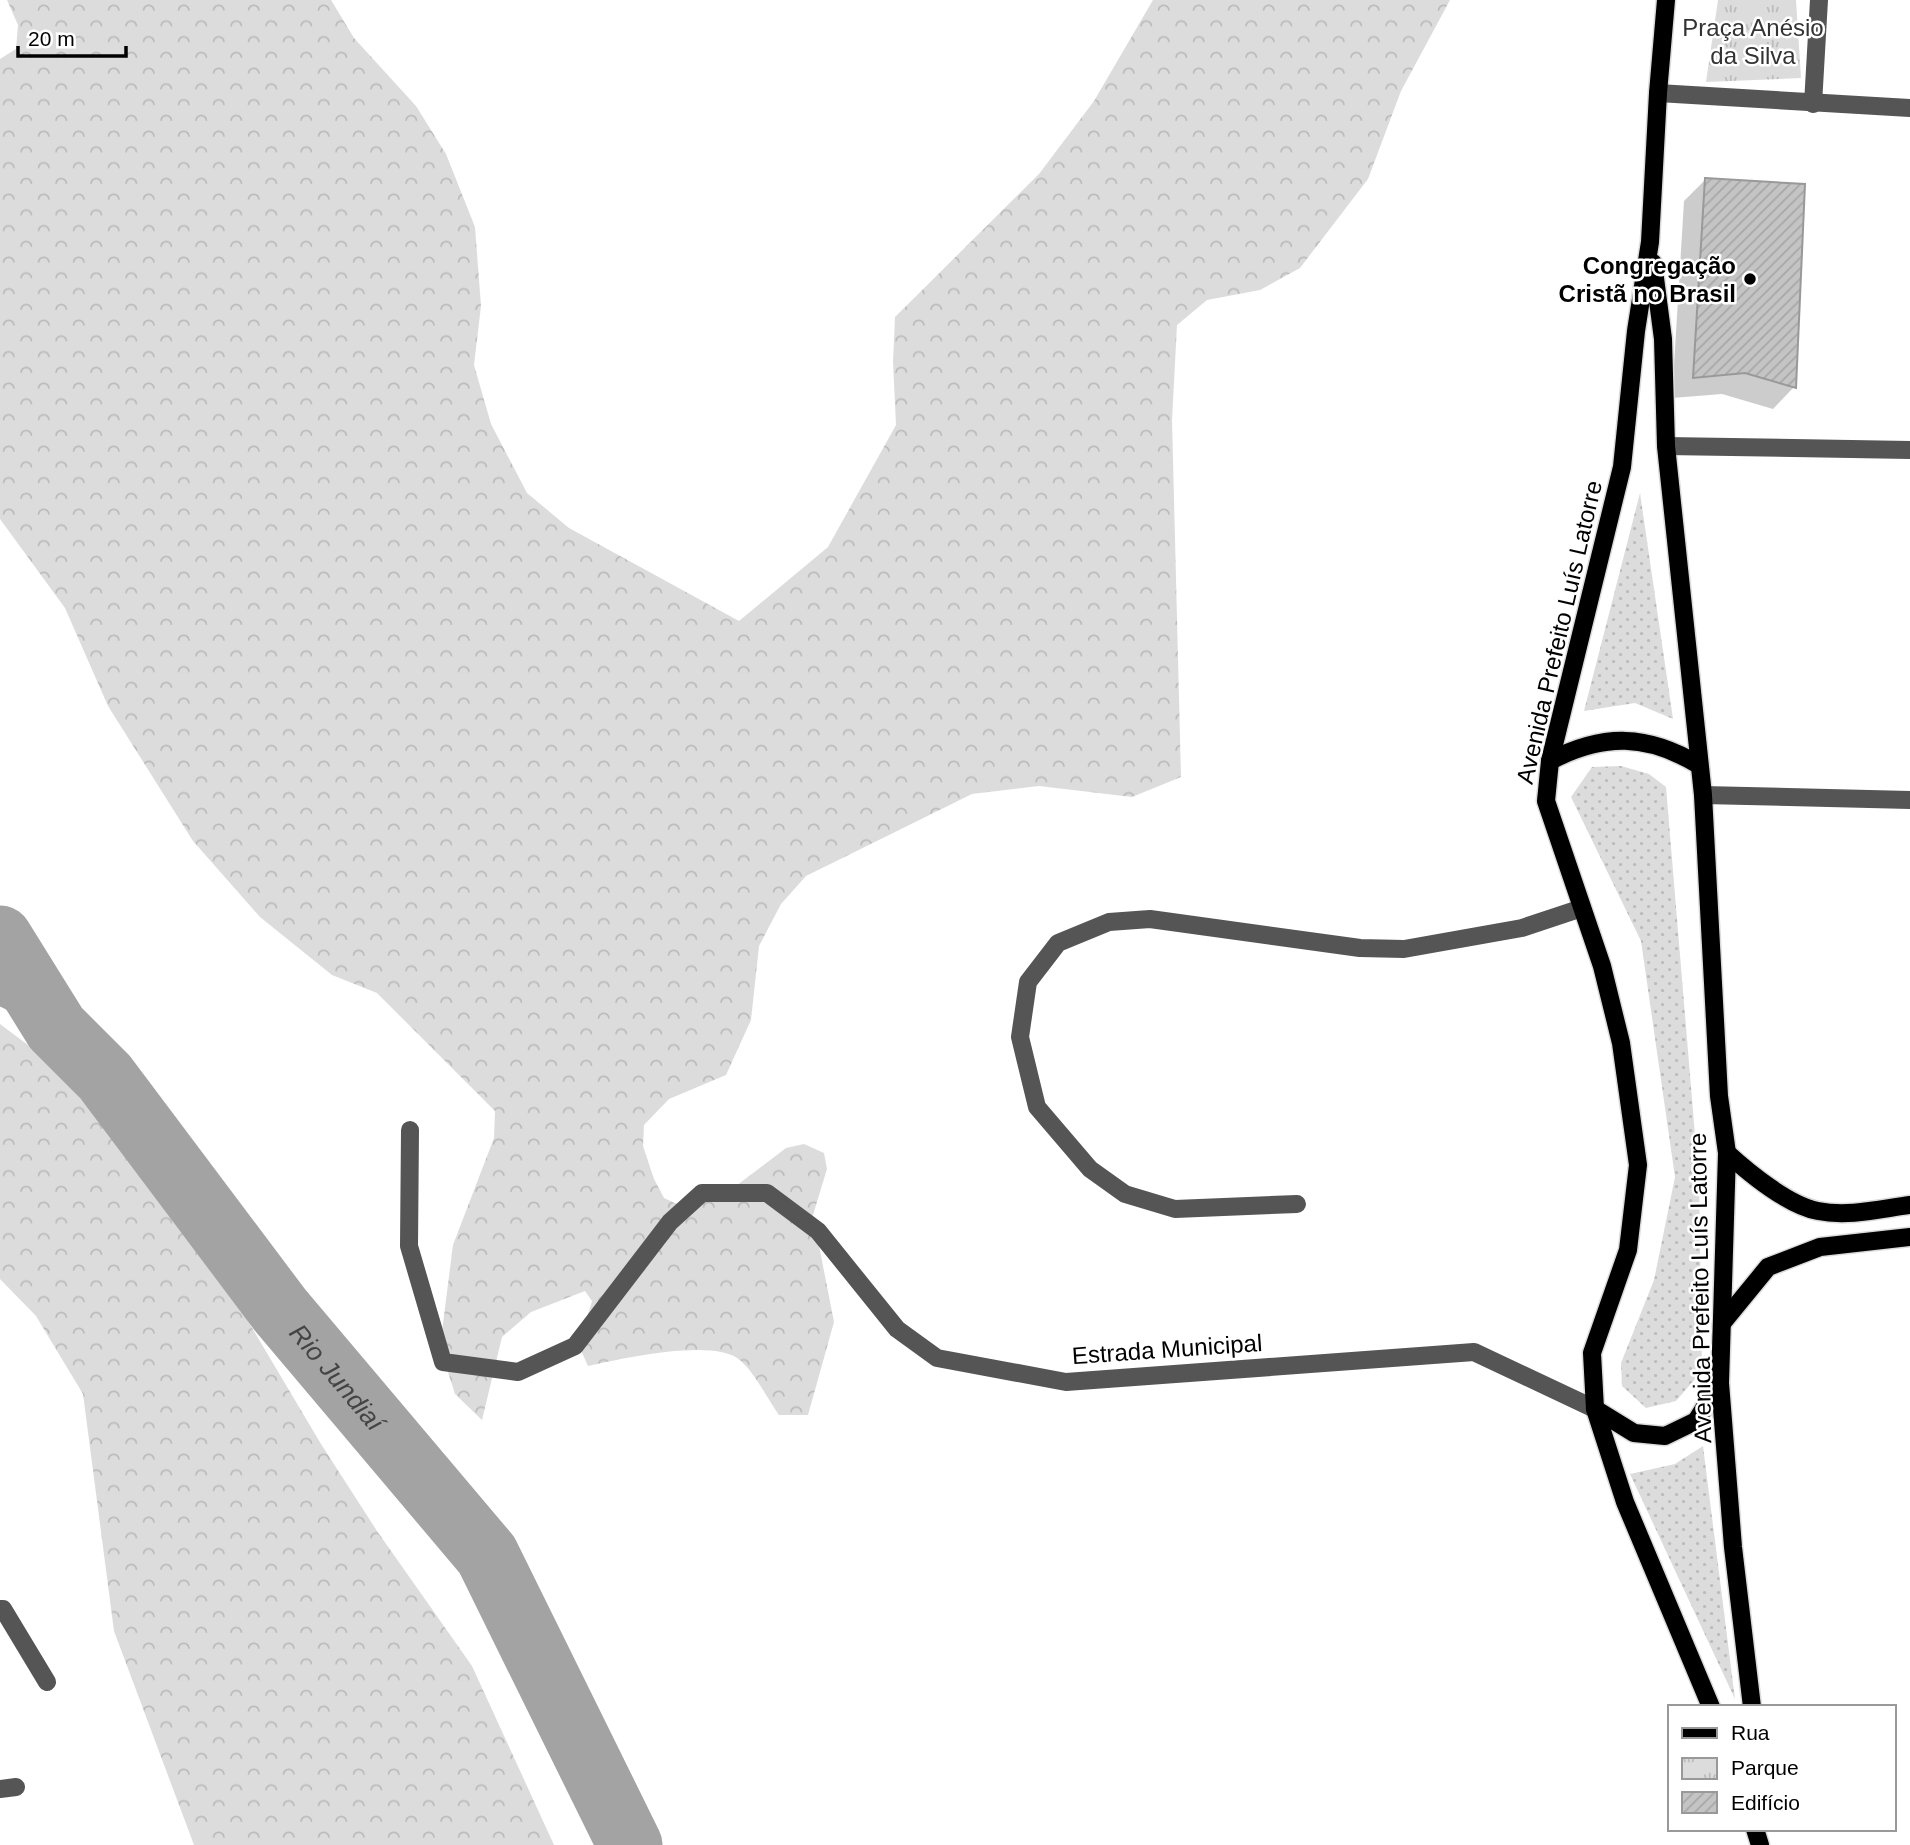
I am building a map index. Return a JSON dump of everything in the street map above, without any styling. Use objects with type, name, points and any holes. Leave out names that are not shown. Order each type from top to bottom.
[{"type":"main road","name":"Avenida Prefeito Luís Latorre","points":[[1666,0],[1650,242],[1636,331],[1622,467],[1550,761],[1546,801],[1602,966],[1621,1043],[1638,1165],[1628,1250],[1592,1353],[1595,1409],[1625,1502],[1709,1705]]},
{"type":"main road","name":"Avenida Prefeito Luís Latorre","points":[[1650,242],[1663,339],[1666,446],[1703,795],[1719,1096],[1727,1153],[1720,1383],[1733,1547],[1752,1705]]},
{"type":"main road","points":[[1550,761],[1574,749],[1599,742],[1625,740],[1652,743],[1677,752],[1699,765]]},
{"type":"main road","points":[[1727,1153],[1750,1174],[1816,1211],[1848,1214],[1910,1205]]},
{"type":"main road","points":[[1723,1322],[1768,1267],[1820,1247],[1910,1237]]},
{"type":"main road","points":[[1595,1409],[1634,1433],[1665,1436],[1696,1421],[1720,1383]]},
{"type":"street","points":[[1812,104],[1819,0]]},
{"type":"street","points":[[1658,93],[1910,108]]},
{"type":"street","points":[[1666,446],[1910,450]]},
{"type":"street","points":[[1703,795],[1910,800]]},
{"type":"street","points":[[1297,1204],[1175,1209],[1125,1194],[1090,1169],[1037,1107],[1020,1037],[1028,982],[1058,943],[1109,922],[1150,919],[1360,948],[1404,949],[1522,928],[1582,908]]},
{"type":"street","name":"Estrada Municipal","points":[[410,1130],[409,1246],[443,1362],[518,1372],[575,1346],[670,1222],[702,1193],[767,1193],[818,1231],[897,1329],[937,1358],[1066,1382],[1474,1352],[1595,1409]]},
{"type":"street","points":[[0,1609],[3,1609],[47,1682]]},
{"type":"green space","points":[[7,0],[331,0],[354,38],[416,106],[446,154],[475,227],[481,306],[474,365],[491,424],[527,493],[569,528],[739,621],[828,547],[896,425],[893,362],[895,317],[1039,174],[1094,101],[1153,0],[1450,0],[1401,91],[1368,179],[1300,268],[1260,290],[1207,300],[1177,325],[1172,420],[1181,777],[1132,797],[1039,786],[972,794],[806,876],[781,904],[759,946],[751,1020],[726,1075],[669,1099],[644,1125],[643,1146],[654,1179],[664,1198],[679,1205],[724,1195],[786,1148],[804,1144],[824,1153],[827,1169],[813,1215],[834,1322],[808,1415],[779,1415],[746,1367],[729,1354],[690,1350],[588,1366],[579,1346],[592,1301],[585,1291],[531,1312],[502,1337],[482,1420],[455,1394],[440,1347],[453,1245],[494,1138],[495,1111],[377,993],[332,975],[260,917],[193,841],[108,706],[65,608],[0,519],[0,59],[16,49],[18,25]]},
{"type":"green space","name":"Praça Anésio da Silva","points":[[1718,0],[1796,0],[1801,78],[1706,82]]},
{"type":"green space","points":[[1640,493],[1673,719],[1635,703],[1584,711]]},
{"type":"green space","points":[[1621,766],[1649,774],[1666,787],[1699,1183],[1702,1371],[1676,1401],[1646,1408],[1622,1386],[1621,1363],[1654,1280],[1675,1177],[1641,941],[1571,797],[1592,767]]},
{"type":"green space","points":[[0,1024],[48,1060],[198,1237],[321,1444],[377,1531],[472,1666],[554,1845],[194,1845],[114,1631],[83,1394],[36,1316],[0,1279]]},
{"type":"green space","points":[[1703,1446],[1735,1699],[1630,1474],[1675,1464]]},
{"type":"building","name":"Congregação Cristã no Brasil","points":[[1705,178],[1805,184],[1796,388],[1745,373],[1693,378]]},
{"type":"waterway","name":"Rio Jundiaí","points":[[0,938],[56,1028],[105,1077],[280,1310],[487,1555],[630,1845]]},
{"type":"waterway","points":[[0,1001],[56,1028]]},
{"type":"place","name":"Congregação Cristã no Brasil","points":[[1750,279]]}]
